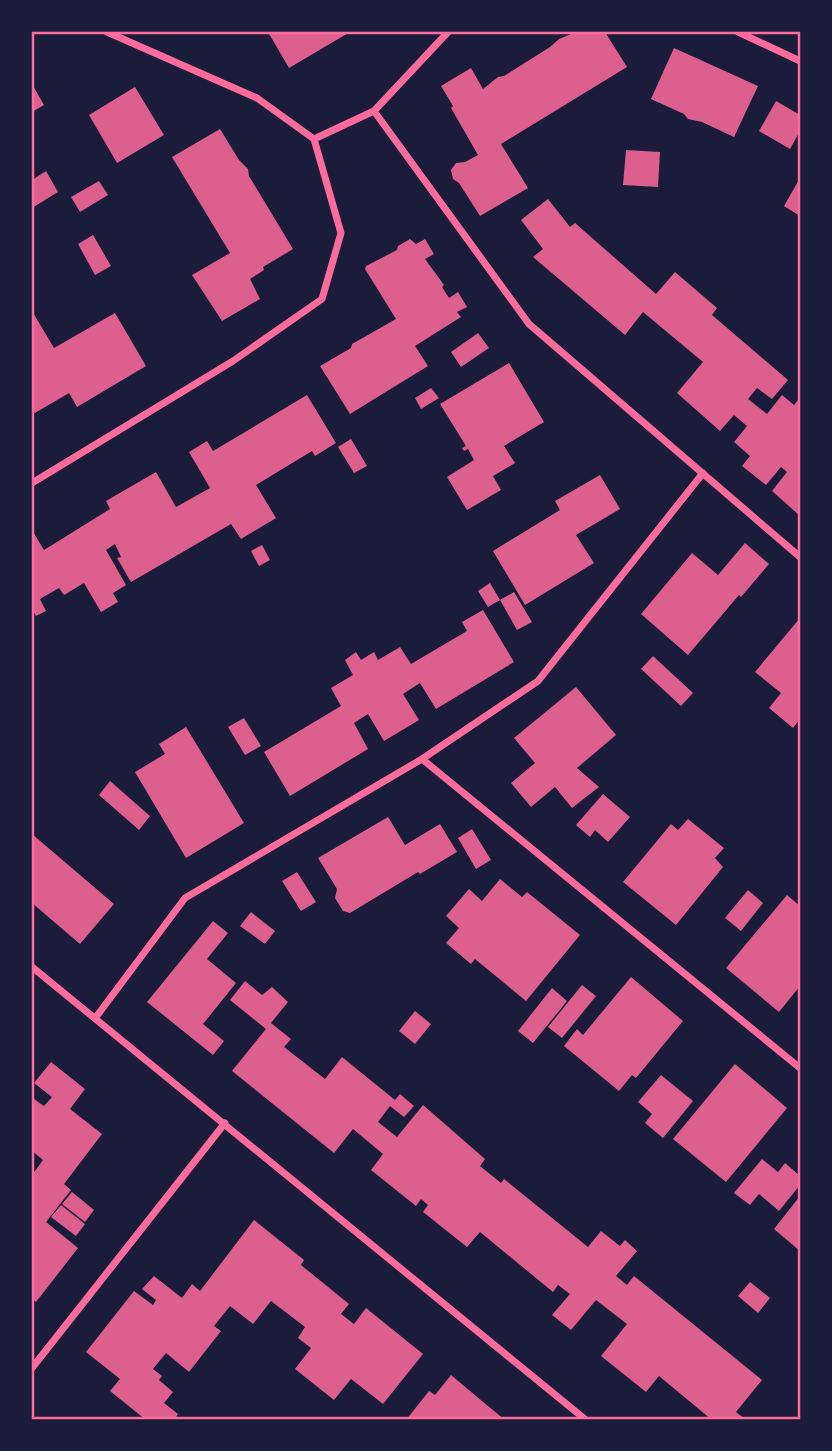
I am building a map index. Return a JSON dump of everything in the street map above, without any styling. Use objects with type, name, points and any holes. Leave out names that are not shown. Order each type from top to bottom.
[{"type":"street","points":[[32,483],[233,361],[322,299],[341,233],[314,139],[257,98],[107,32]]},
{"type":"street","points":[[314,139],[374,111],[448,32]]},
{"type":"street","points":[[738,32],[800,61]]},
{"type":"street","points":[[374,111],[529,324],[800,557]]},
{"type":"street","points":[[96,1017],[185,898],[422,760],[538,681],[703,473]]},
{"type":"street","points":[[422,760],[800,1069]]},
{"type":"street","points":[[32,967],[586,1419]]},
{"type":"street","points":[[32,1368],[225,1123]]},
{"type":"building","points":[[268,32],[350,32],[289,68]]},
{"type":"building","points":[[576,32],[605,32],[627,67],[501,144],[528,188],[480,216],[459,183],[453,179],[451,170],[456,163],[465,162],[478,155],[441,86],[471,68],[483,89],[559,39]]},
{"type":"building","points":[[674,48],[758,86],[734,137],[702,122],[688,119],[684,114],[651,99]]},
{"type":"building","points":[[32,84],[44,105],[32,112]]},
{"type":"building","points":[[135,87],[164,135],[117,163],[89,115]]},
{"type":"building","points":[[776,101],[800,115],[800,131],[790,149],[759,131]]},
{"type":"building","points":[[220,129],[239,160],[248,169],[249,176],[293,249],[263,267],[264,270],[250,279],[260,299],[222,321],[192,275],[230,253],[172,157]]},
{"type":"building","points":[[626,150],[660,152],[658,187],[623,185]]},
{"type":"building","points":[[46,171],[58,192],[32,208],[32,180]]},
{"type":"building","points":[[800,178],[800,216],[784,206]]},
{"type":"building","points":[[99,181],[108,195],[80,212],[71,197]]},
{"type":"building","points":[[548,199],[570,227],[575,223],[656,294],[675,272],[717,308],[712,315],[788,380],[772,399],[757,388],[748,399],[767,414],[782,395],[794,405],[798,400],[800,402],[800,516],[772,491],[787,472],[781,467],[766,485],[742,466],[750,456],[734,442],[747,426],[734,415],[720,431],[677,393],[703,362],[643,312],[625,335],[533,257],[543,249],[521,220]]},
{"type":"building","points":[[93,235],[111,266],[95,275],[78,244]]},
{"type":"building","points":[[410,239],[416,244],[425,239],[434,254],[425,259],[444,285],[442,287],[449,298],[458,292],[467,307],[457,312],[461,317],[415,346],[428,366],[350,414],[320,366],[396,319],[365,269]]},
{"type":"building","points":[[32,311],[54,348],[115,313],[146,366],[77,407],[69,393],[35,413],[32,410]]},
{"type":"building","points":[[478,333],[489,348],[461,367],[451,352]]},
{"type":"building","points":[[509,363],[544,422],[504,446],[515,463],[493,476],[501,490],[467,510],[447,477],[474,460],[468,449],[464,451],[462,448],[466,446],[440,404]]},
{"type":"building","points":[[431,388],[439,398],[421,409],[415,398]]},
{"type":"building","points":[[307,395],[336,443],[315,456],[312,451],[256,485],[276,518],[241,539],[231,524],[131,582],[117,558],[121,557],[115,544],[106,550],[126,585],[113,593],[118,602],[101,612],[84,583],[64,595],[59,588],[40,599],[46,611],[36,616],[32,609],[32,530],[44,550],[110,509],[106,501],[156,472],[176,507],[210,488],[189,452],[207,441],[213,451]]},
{"type":"building","points":[[351,439],[367,466],[354,473],[338,447]]},
{"type":"building","points":[[600,475],[620,509],[576,535],[594,563],[525,605],[493,551],[560,510],[555,501]]},
{"type":"building","points":[[745,543],[769,564],[688,655],[641,614],[692,553],[718,575]]},
{"type":"building","points":[[262,545],[270,560],[259,566],[251,551]]},
{"type":"building","points":[[490,583],[500,600],[488,607],[478,591]]},
{"type":"building","points":[[514,592],[532,622],[517,630],[500,600]]},
{"type":"building","points":[[483,610],[514,662],[436,709],[420,683],[403,694],[419,720],[384,741],[368,714],[354,723],[368,749],[290,796],[264,752],[341,706],[331,688],[353,675],[345,660],[356,652],[361,660],[374,652],[378,660],[400,647],[411,664],[467,631],[462,622]]},
{"type":"building","points":[[800,618],[800,719],[793,728],[769,708],[781,693],[755,672]]},
{"type":"building","points":[[653,656],[693,693],[681,706],[641,669]]},
{"type":"building","points":[[576,687],[616,735],[577,768],[599,787],[572,808],[555,787],[531,807],[511,783],[535,763],[514,738]]},
{"type":"building","points":[[244,718],[261,746],[245,755],[228,727]]},
{"type":"building","points":[[186,727],[244,823],[186,858],[135,772],[165,754],[159,744]]},
{"type":"building","points":[[110,781],[150,816],[139,830],[99,795]]},
{"type":"building","points":[[603,794],[630,817],[608,842],[595,830],[590,837],[576,825]]},
{"type":"building","points":[[388,817],[405,845],[440,824],[457,852],[350,913],[343,911],[335,898],[337,889],[318,858]]},
{"type":"building","points":[[688,819],[724,848],[715,858],[723,867],[676,925],[623,882],[671,824],[678,830]]},
{"type":"building","points":[[472,829],[491,860],[476,869],[458,838]]},
{"type":"building","points":[[32,834],[114,904],[80,944],[32,903]]},
{"type":"building","points":[[297,872],[316,902],[301,911],[282,881]]},
{"type":"building","points":[[500,879],[522,897],[527,892],[580,935],[526,1001],[475,959],[471,964],[446,943],[459,928],[446,916],[469,889],[482,901]]},
{"type":"building","points":[[748,890],[763,903],[741,931],[725,918]]},
{"type":"building","points":[[787,895],[800,906],[800,986],[779,1012],[726,968]]},
{"type":"building","points":[[251,912],[275,931],[265,944],[240,926]]},
{"type":"building","points":[[213,921],[228,933],[207,959],[236,983],[203,1024],[224,1041],[213,1055],[147,1002]]},
{"type":"building","points":[[631,977],[683,1021],[636,1078],[632,1075],[619,1091],[564,1046],[577,1029],[583,1035]]},
{"type":"building","points":[[245,981],[262,995],[272,987],[288,1002],[271,1023],[291,1039],[284,1047],[325,1079],[342,1057],[395,1100],[400,1094],[414,1106],[404,1117],[390,1106],[378,1122],[397,1137],[423,1105],[485,1159],[480,1166],[501,1183],[504,1179],[588,1247],[601,1231],[620,1246],[625,1240],[637,1251],[616,1276],[627,1285],[634,1276],[762,1380],[736,1412],[746,1420],[712,1420],[659,1376],[646,1392],[601,1356],[627,1324],[596,1300],[571,1330],[552,1315],[570,1294],[558,1285],[553,1292],[480,1232],[467,1247],[423,1212],[428,1205],[421,1199],[416,1206],[371,1170],[383,1154],[353,1129],[334,1153],[232,1071],[266,1029],[230,1000]]},
{"type":"building","points":[[582,985],[596,996],[562,1038],[548,1027]]},
{"type":"building","points":[[552,988],[567,1001],[533,1043],[518,1031]]},
{"type":"building","points":[[415,1011],[431,1024],[415,1044],[399,1031]]},
{"type":"building","points":[[51,1062],[85,1089],[70,1109],[102,1134],[64,1184],[71,1190],[46,1222],[78,1248],[36,1302],[32,1299],[32,1175],[43,1160],[32,1151],[32,1103],[34,1099],[44,1106],[52,1097],[34,1083]]},
{"type":"building","points":[[735,1064],[787,1108],[726,1182],[673,1139]]},
{"type":"building","points":[[661,1075],[693,1101],[663,1138],[645,1123],[652,1114],[638,1102]]},
{"type":"building","points":[[762,1159],[778,1172],[785,1163],[800,1176],[800,1185],[779,1211],[759,1194],[750,1205],[734,1193]]},
{"type":"building","points":[[72,1192],[94,1210],[85,1222],[62,1204]]},
{"type":"building","points":[[800,1196],[800,1251],[774,1229]]},
{"type":"building","points":[[61,1205],[85,1224],[76,1236],[51,1217]]},
{"type":"building","points":[[254,1220],[304,1260],[301,1265],[349,1304],[341,1314],[354,1324],[366,1308],[423,1354],[383,1404],[351,1379],[334,1400],[295,1369],[311,1348],[298,1338],[305,1327],[271,1301],[253,1324],[230,1306],[214,1326],[221,1331],[189,1372],[166,1353],[153,1369],[162,1376],[159,1380],[173,1392],[164,1403],[178,1414],[174,1420],[146,1420],[110,1391],[120,1379],[86,1352],[134,1291],[153,1305],[156,1300],[142,1289],[154,1276],[182,1298],[192,1284],[200,1291]]},
{"type":"building","points":[[750,1282],[770,1298],[758,1313],[738,1296]]},
{"type":"building","points":[[451,1375],[505,1420],[406,1420],[429,1391],[435,1395]]}]
